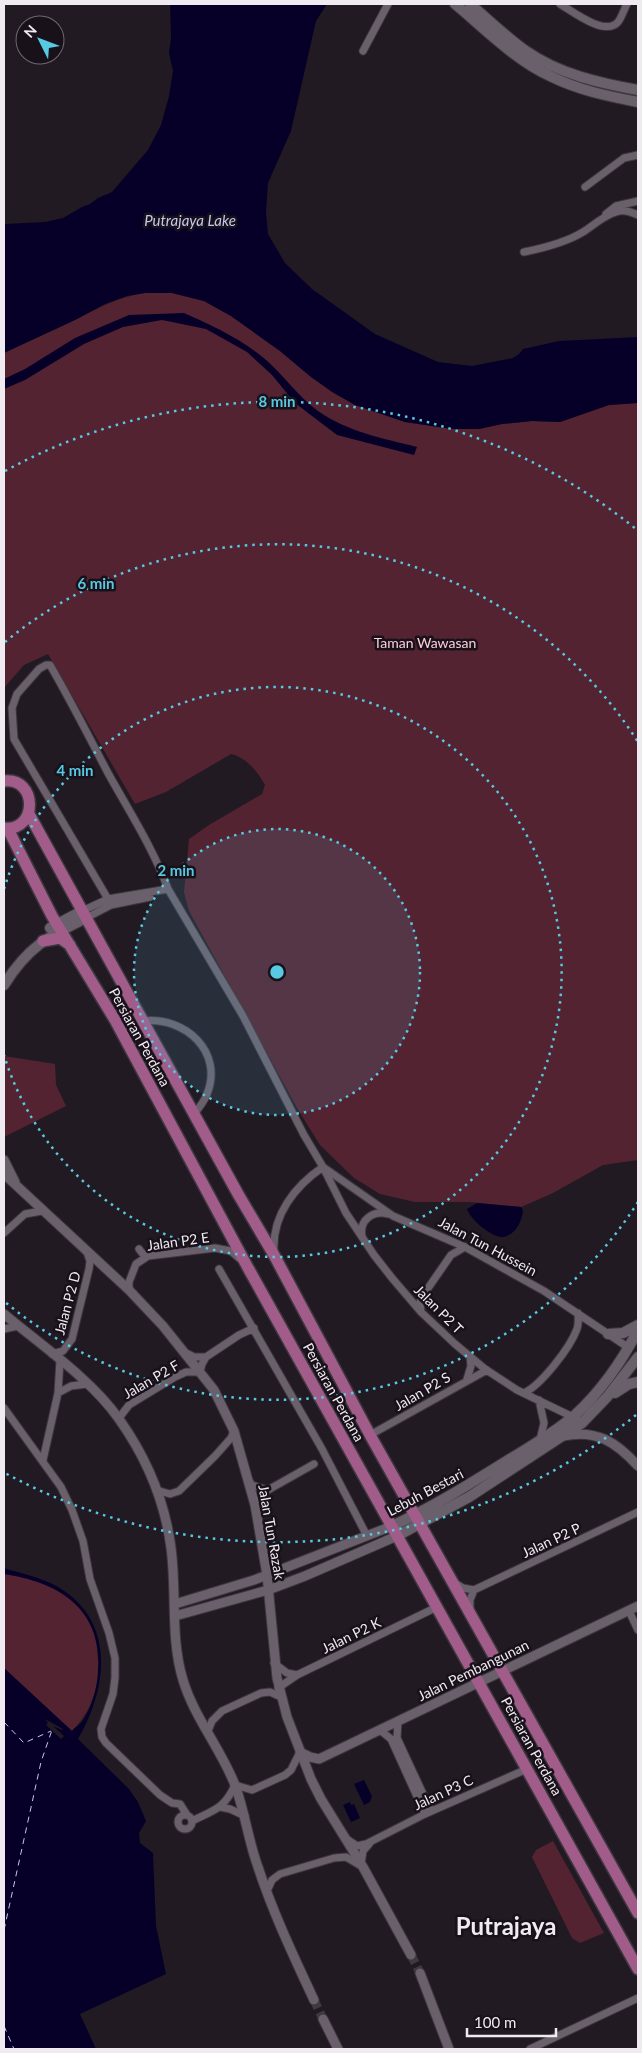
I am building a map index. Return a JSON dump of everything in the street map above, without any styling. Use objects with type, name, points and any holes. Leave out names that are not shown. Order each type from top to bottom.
[{"type":"main road","points":[[455,4],[527,62],[548,76],[594,94],[638,102]]},
{"type":"main road","points":[[470,4],[526,51],[550,65],[597,82],[638,90]]},
{"type":"main road","points":[[4,781],[16,782],[28,792],[31,806],[29,814],[21,824],[6,828]]},
{"type":"main road","name":"Persiaran Perdana","points":[[29,814],[274,1255],[370,1435],[638,1913]]},
{"type":"main road","name":"Persiaran Perdana","points":[[6,828],[59,927],[115,1020],[246,1266],[638,1969]]},
{"type":"main road","points":[[4,976],[21,953],[59,927],[84,914]]},
{"type":"main road","points":[[4,985],[26,954],[59,927]]},
{"type":"main road","points":[[43,942],[60,938],[70,945]]},
{"type":"main road","points":[[608,1334],[623,1333],[638,1325]]},
{"type":"main road","name":"Lebuh Bestari","points":[[398,1536],[418,1520],[574,1416],[595,1395],[621,1359],[638,1330]]},
{"type":"main road","name":"Jalan Tun Hussein","points":[[628,1348],[638,1356]]},
{"type":"main road","name":"Lebuh Bestari","points":[[392,1526],[418,1520],[503,1477],[582,1423],[635,1369],[638,1356]]},
{"type":"main road","points":[[621,1359],[635,1369]]},
{"type":"main road","points":[[607,1398],[630,1384],[638,1382]]},
{"type":"street","points":[[363,51],[388,4]]},
{"type":"street","points":[[560,4],[588,22],[605,27],[618,22],[627,4]]},
{"type":"street","points":[[585,187],[624,158],[638,155]]},
{"type":"street","points":[[524,252],[551,246],[575,236],[616,206],[638,201]]},
{"type":"street","points":[[629,211],[630,202]]},
{"type":"street","points":[[602,218],[618,211],[629,211],[638,215]]},
{"type":"street","name":"Jalan P2 T","points":[[108,900],[14,739],[12,708],[17,694],[46,665],[50,666],[65,692],[161,870],[169,891],[243,1016],[304,1136],[323,1167],[346,1213],[362,1238],[396,1284],[421,1312],[470,1356],[487,1370],[524,1393],[574,1416],[582,1423]]},
{"type":"street","points":[[84,914],[111,905],[169,891]]},
{"type":"street","points":[[84,914],[108,900],[169,891]]},
{"type":"street","points":[[143,1021],[150,1020],[177,1025],[193,1035],[206,1050],[210,1061],[210,1083],[207,1095],[194,1114]]},
{"type":"street","points":[[4,1160],[21,1192]]},
{"type":"street","points":[[274,1255],[274,1235],[286,1205],[309,1176],[323,1167]]},
{"type":"street","name":"Jalan Tun Hussein","points":[[323,1167],[393,1216],[465,1247],[544,1291],[628,1348]]},
{"type":"street","name":"Jalan Tun Razak","points":[[4,1174],[21,1192],[129,1290],[163,1326],[214,1390],[234,1431],[255,1506],[267,1575],[274,1663],[279,1692],[311,1779],[329,1813],[362,1865],[410,1955]]},
{"type":"street","points":[[4,1233],[25,1214],[42,1211]]},
{"type":"street","points":[[362,1238],[361,1228],[367,1218],[377,1213],[393,1216]]},
{"type":"street","points":[[421,1312],[420,1302],[429,1286],[451,1255],[465,1247]]},
{"type":"street","name":"Jalan P2 E","points":[[129,1290],[129,1282],[136,1264],[148,1256],[204,1248],[223,1248],[232,1251],[246,1266]]},
{"type":"street","points":[[139,1249],[148,1256]]},
{"type":"street","name":"Jalan P2 D","points":[[52,1354],[63,1350],[72,1339],[89,1269],[90,1261],[85,1250]]},
{"type":"street","points":[[219,1269],[322,1449],[367,1536]]},
{"type":"street","points":[[524,1393],[532,1389],[541,1380],[571,1340],[577,1330],[578,1313]]},
{"type":"street","points":[[4,1314],[87,1384],[119,1418],[144,1462],[166,1520],[172,1549],[177,1653],[183,1682],[235,1785],[245,1816],[254,1856],[314,2000]]},
{"type":"street","points":[[4,1329],[18,1326]]},
{"type":"street","points":[[200,1372],[206,1357],[254,1328]]},
{"type":"street","points":[[184,1352],[194,1357],[206,1357]]},
{"type":"street","points":[[466,1380],[471,1366],[470,1356]]},
{"type":"street","points":[[43,1460],[58,1392],[60,1360]]},
{"type":"street","name":"Jalan P2 S","points":[[370,1435],[487,1370]]},
{"type":"street","name":"Jalan P2 F","points":[[119,1418],[129,1405],[175,1377],[186,1372],[200,1372]]},
{"type":"street","points":[[58,1392],[71,1386],[87,1384]]},
{"type":"street","points":[[539,1400],[544,1423],[540,1440]]},
{"type":"street","points":[[4,1408],[43,1460],[67,1498],[80,1532],[88,1561],[90,1579],[111,1641],[116,1668],[111,1703],[101,1733],[104,1741],[160,1795],[172,1802],[186,1818],[220,1808],[230,1809],[245,1816]]},
{"type":"street","points":[[156,1490],[170,1494],[179,1491],[216,1456],[231,1438],[234,1431]]},
{"type":"street","points":[[563,1436],[580,1433],[592,1434],[607,1440],[636,1464]]},
{"type":"street","points":[[255,1506],[268,1490],[314,1464]]},
{"type":"street","points":[[249,1481],[252,1485],[268,1490]]},
{"type":"street","name":"Jalan P2 P","points":[[474,1590],[638,1512]]},
{"type":"street","name":"Lebuh Bestari","points":[[175,1604],[267,1575],[392,1526]]},
{"type":"street","name":"Lebuh Bestari","points":[[175,1616],[268,1590],[398,1536]]},
{"type":"street","points":[[452,1581],[463,1588],[474,1590],[470,1600],[470,1613]]},
{"type":"street","name":"Jalan Pembangunan","points":[[319,1758],[638,1606]]},
{"type":"street","name":"Jalan P2 K","points":[[279,1692],[297,1675],[437,1607]]},
{"type":"street","points":[[629,1611],[638,1630]]},
{"type":"street","points":[[274,1663],[288,1673],[297,1675]]},
{"type":"street","points":[[208,1731],[212,1721],[222,1711],[261,1692],[279,1692]]},
{"type":"street","points":[[398,1721],[397,1738],[428,1812]]},
{"type":"street","points":[[380,1730],[391,1739],[428,1812]]},
{"type":"street","points":[[235,1785],[252,1790],[285,1775],[300,1752],[310,1757],[319,1758],[311,1779]]},
{"type":"street","name":"Jalan P3 C","points":[[344,1837],[357,1846],[372,1842],[428,1812],[527,1768]]},
{"type":"street","points":[[220,1808],[227,1801],[235,1785]]},
{"type":"street","points":[[267,1891],[272,1880],[280,1874],[334,1858],[346,1857],[362,1865],[364,1851],[372,1842]]},
{"type":"street","points":[[420,1973],[449,2049]]},
{"type":"street","points":[[530,2049],[638,1998]]},
{"type":"street","points":[[323,2019],[338,2049]]},
{"type":"green space","name":"Taman Wawasan","points":[[145,293],[172,293],[204,301],[231,316],[280,351],[311,377],[355,405],[405,422],[452,429],[479,429],[502,424],[532,421],[560,422],[609,405],[638,403],[638,1160],[603,1165],[553,1193],[521,1207],[470,1202],[415,1202],[380,1194],[354,1178],[320,1145],[297,1108],[189,911],[184,892],[189,839],[262,794],[265,785],[259,775],[242,758],[231,754],[166,792],[135,804],[48,654],[24,665],[4,688],[4,353],[110,303]]},
{"type":"green space","points":[[4,1056],[55,1064],[56,1085],[66,1106],[4,1137]]},
{"type":"green space","points":[[4,1574],[44,1584],[61,1593],[76,1604],[87,1618],[95,1635],[99,1654],[97,1685],[86,1713],[72,1731],[4,1668]]},
{"type":"green space","points":[[553,1841],[604,1933],[580,1943],[572,1938],[532,1857],[536,1850]]},
{"type":"water","name":"Putrajaya Lake","points":[[170,4],[327,4],[316,21],[291,131],[268,183],[266,212],[268,234],[285,263],[312,289],[375,334],[438,362],[472,366],[513,358],[523,349],[559,341],[638,337],[638,403],[609,405],[560,422],[532,421],[502,424],[479,429],[452,429],[405,422],[355,405],[311,377],[280,351],[231,316],[204,301],[172,293],[145,293],[127,296],[105,304],[4,353],[4,224],[45,222],[63,218],[112,192],[148,150],[161,125],[169,96],[173,71],[169,53],[171,38]]},
{"type":"water","points":[[184,313],[224,332],[268,361],[310,405],[329,418],[366,434],[417,447],[414,455],[337,435],[295,403],[272,375],[247,352],[206,329],[162,320],[123,327],[84,344],[25,380],[4,389],[4,379],[25,369],[75,338],[129,315]]},
{"type":"water","points":[[477,1203],[521,1207],[523,1210],[520,1223],[508,1236],[503,1237],[493,1234],[482,1227],[469,1213],[467,1209]]},
{"type":"water","points":[[4,1568],[38,1578],[58,1587],[77,1602],[90,1618],[98,1637],[101,1657],[100,1678],[88,1720],[78,1739],[129,1789],[138,1802],[146,1821],[139,1833],[140,1843],[153,1853],[156,1926],[166,1974],[80,2014],[96,2049],[4,2049],[4,1668],[72,1731],[82,1722],[92,1703],[96,1689],[98,1669],[97,1648],[93,1630],[84,1614],[73,1602],[59,1591],[42,1584],[4,1574]]},
{"type":"water","points":[[364,1780],[372,1796],[370,1802],[364,1805],[354,1784]]},
{"type":"water","points":[[350,1802],[351,1805],[354,1804],[360,1818],[351,1822],[343,1805]]},
{"type":"pier","points":[[45,1719],[63,1729],[53,1726],[64,1736],[61,1739],[46,1725],[48,1723]]},
{"type":"ferry route","points":[[4,1722],[24,1743],[51,1731]]},
{"type":"ferry route","points":[[4,1930],[41,1762],[52,1730]]},
{"type":"ferry route","points":[[4,2026],[14,2049]]},
{"type":"tunnel","points":[[411,1955],[420,1973]]},
{"type":"tunnel","points":[[314,2000],[323,2019]]},
{"type":"district","name":"Putrajaya","points":[[506,1925]]}]
